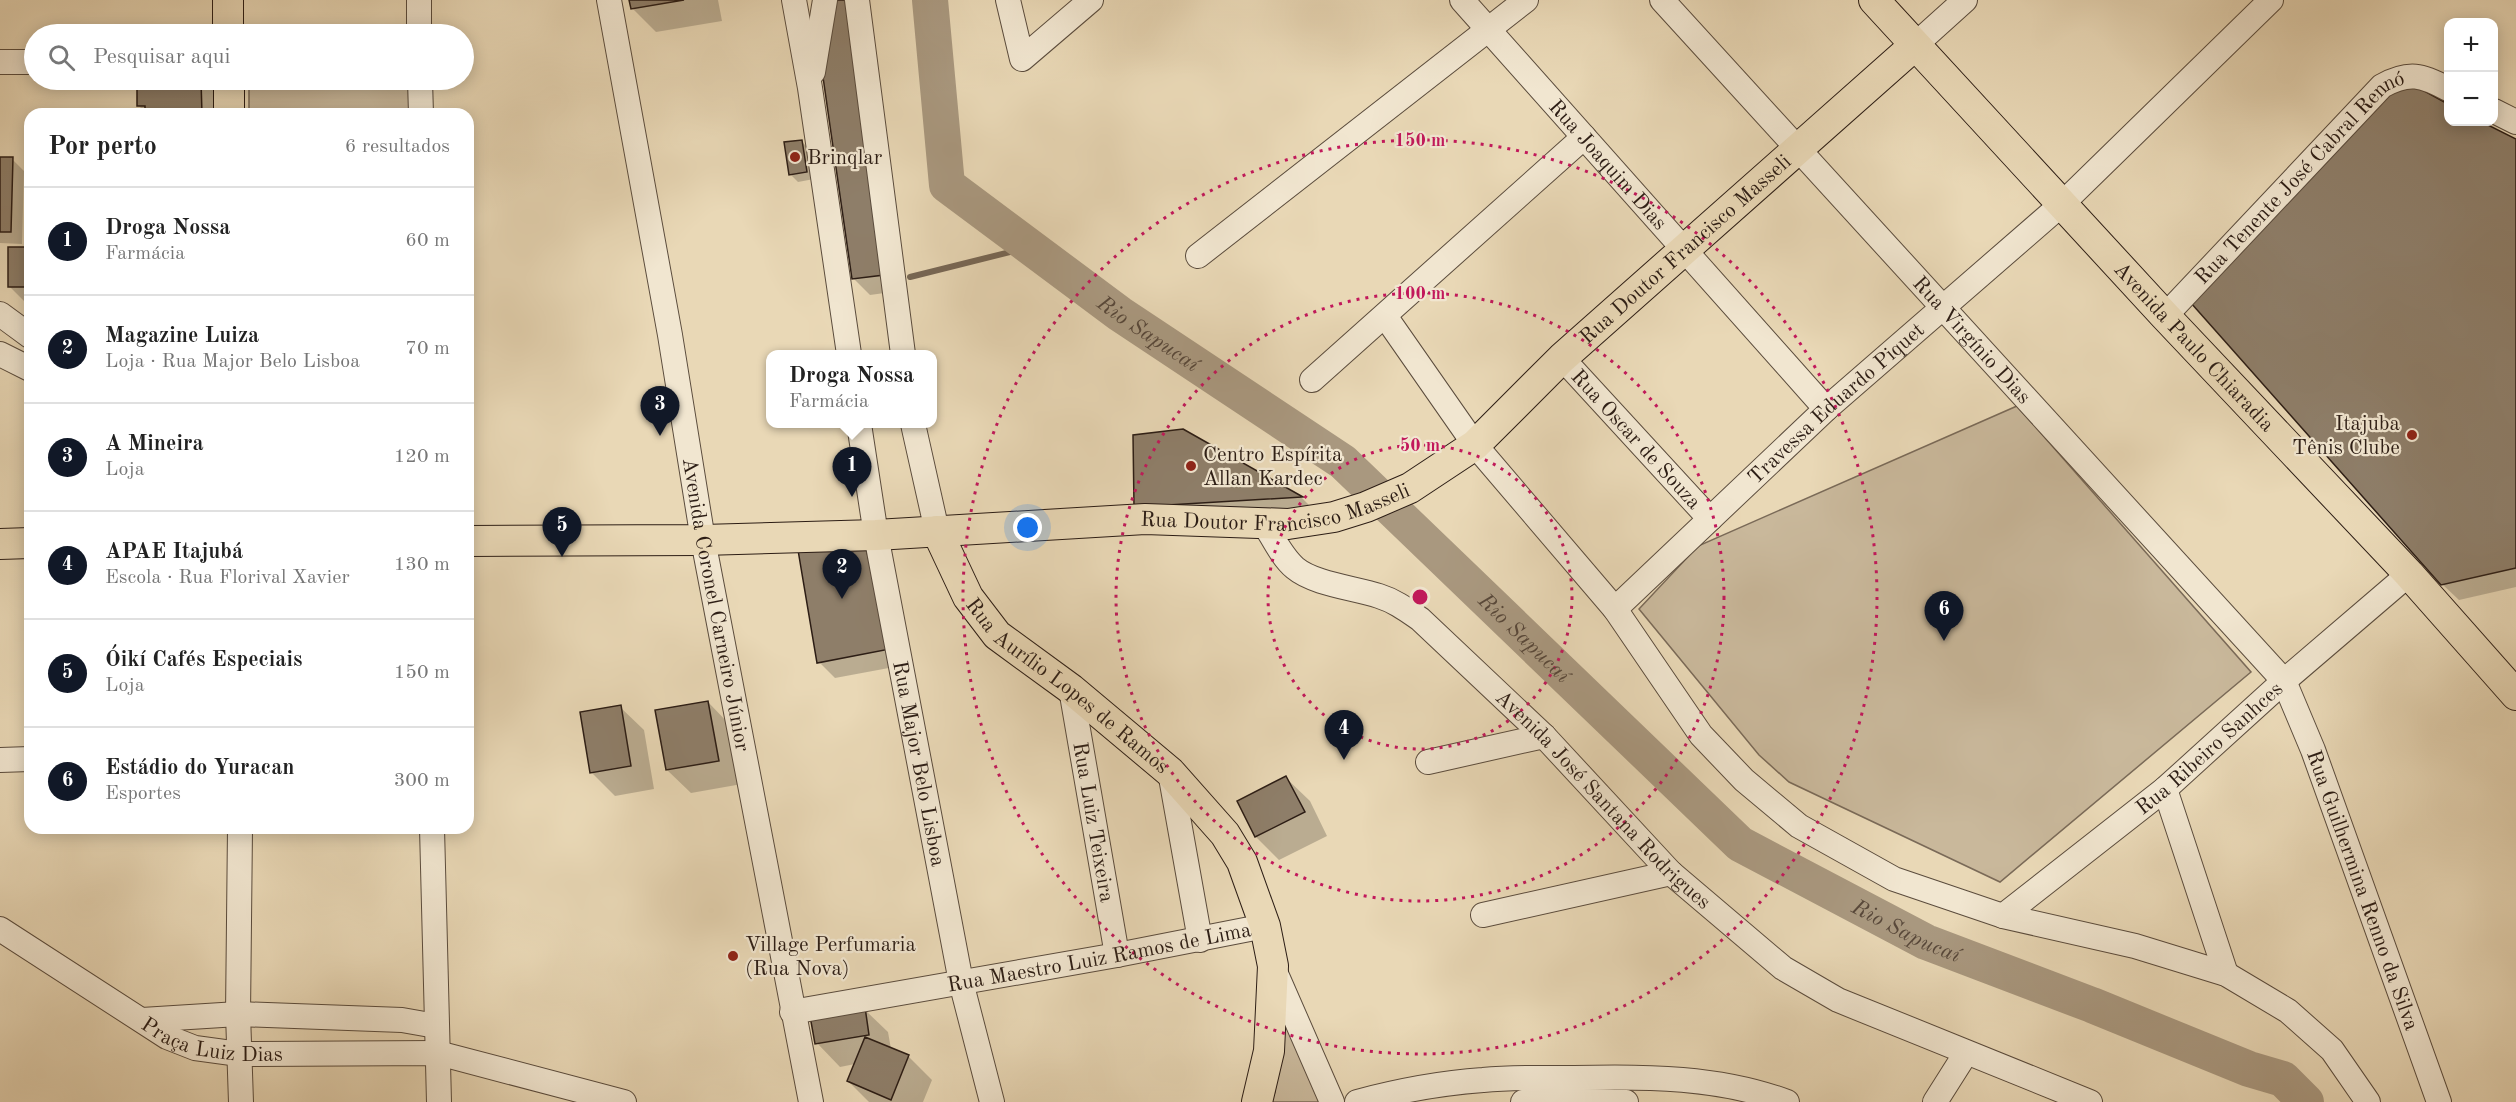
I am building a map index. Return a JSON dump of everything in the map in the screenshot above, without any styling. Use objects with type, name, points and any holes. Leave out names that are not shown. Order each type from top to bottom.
[{"type":"main road","points":[[228,0],[228,24]]},
{"type":"main road","name":"Avenida Paulo Chiaradia","points":[[1874,0],[2165,316],[2409,574],[2516,695]]},
{"type":"main road","name":"Rua Doutor Francisco Masseli","points":[[474,541],[703,540],[876,535],[1145,519],[1276,523],[1334,517],[1366,507],[1410,488],[1463,454],[1562,358],[1914,46]]},
{"type":"main road","points":[[229,90],[229,108]]},
{"type":"main road","name":"Rua Aurílio Lopes de Ramos","points":[[937,531],[968,597],[997,635],[1071,689],[1170,772],[1225,834],[1242,862],[1264,926],[1273,966],[1269,1051],[1257,1102]]},
{"type":"main road","points":[[0,544],[24,543]]},
{"type":"street","points":[[418,0],[419,24]]},
{"type":"street","name":"Avenida Coronel Carneiro Júnior","points":[[609,0],[670,335],[703,540],[792,1012],[817,1099]]},
{"type":"street","points":[[794,0],[810,88],[848,350]]},
{"type":"street","points":[[810,88],[825,0]]},
{"type":"street","points":[[857,0],[902,350]]},
{"type":"street","points":[[1008,0],[1022,59],[1091,0]]},
{"type":"street","name":"Rua Joaquim Dias","points":[[1462,0],[1827,409]]},
{"type":"street","points":[[1198,256],[1526,0]]},
{"type":"street","name":"Rua Virgínio Dias","points":[[1662,0],[2284,681]]},
{"type":"street","points":[[1914,46],[1965,0]]},
{"type":"street","name":"Travessa Eduardo Piquet","points":[[1615,609],[1827,409],[1942,305],[2062,204],[2271,0]]},
{"type":"street","points":[[0,62],[24,62]]},
{"type":"street","name":"Rua Tenente José Cabral Rennó","points":[[2165,316],[2382,86],[2396,78],[2412,75],[2444,86]]},
{"type":"street","points":[[420,90],[421,108]]},
{"type":"street","points":[[2498,113],[2516,122]]},
{"type":"street","points":[[1312,380],[1584,137]]},
{"type":"street","points":[[0,314],[24,332]]},
{"type":"street","points":[[1385,316],[1463,454],[1615,609],[1701,735],[1744,780],[1799,826],[1894,879],[2002,916],[2135,946],[2226,974],[2288,1011],[2332,1050],[2368,1102]]},
{"type":"street","points":[[0,354],[24,366]]},
{"type":"street","name":"Rua Oscar de Souza","points":[[1562,358],[1710,519]]},
{"type":"street","name":"Rua Major Belo Lisboa","points":[[860,428],[876,535],[961,982],[992,1102]]},
{"type":"street","name":"Rua Aurílio Lopes de Ramos","points":[[914,428],[937,531]]},
{"type":"street","name":"Avenida José Santana Rodrigues","points":[[1276,523],[1285,557],[1296,569],[1309,576],[1381,596],[1402,606],[1420,619],[1544,736],[1671,873],[1783,968],[1838,1000],[2090,1102]]},
{"type":"street","name":"Rua Ribeiro Sanhces","points":[[2002,916],[2164,789],[2284,681],[2409,574]]},
{"type":"street","name":"Rua Guilhermina Renno da Silva","points":[[2284,681],[2313,750],[2439,1102]]},
{"type":"street","name":"Rua Luiz Teixeira","points":[[1071,689],[1117,955]]},
{"type":"street","points":[[1428,762],[1544,736]]},
{"type":"street","points":[[0,760],[24,759]]},
{"type":"street","points":[[1170,772],[1200,940]]},
{"type":"street","points":[[2164,789],[2226,974]]},
{"type":"street","points":[[240,834],[238,1014],[241,1102]]},
{"type":"street","points":[[432,834],[439,1102]]},
{"type":"street","points":[[1483,915],[1671,873]]},
{"type":"street","name":"Rua Maestro Luiz Ramos de Lima","points":[[792,1012],[1200,940],[1264,926]]},
{"type":"street","points":[[1,931],[142,1020]]},
{"type":"street","points":[[1273,966],[1332,1102]]},
{"type":"street","name":"Praça Luiz Dias","points":[[142,1020],[238,1014],[402,1020],[436,1026]]},
{"type":"street","name":"Praça Luiz Dias","points":[[142,1020],[168,1038],[195,1048],[239,1054],[438,1053],[624,1102]]},
{"type":"street","points":[[1935,1102],[1966,1053]]},
{"type":"street","points":[[1357,1102],[1399,1091],[1484,1080],[1597,1077],[1660,1078],[1725,1086],[1787,1102]]},
{"type":"street","points":[[1523,1102],[1541,1100],[1626,1102]]},
{"type":"shaded area","points":[[249,90],[413,90],[414,108],[249,108]]},
{"type":"shaded area","points":[[2017,406],[2251,672],[2000,882],[1789,782],[1759,755],[1639,609],[1698,546]]},
{"type":"shaded area","points":[[1283,1012],[1324,1102],[1271,1102],[1275,1092]]},
{"type":"building","points":[[629,0],[684,0],[631,9]]},
{"type":"building","points":[[834,0],[851,0],[884,275],[852,279],[822,70]]},
{"type":"building","name":"Itajuba Tênis Clube","points":[[2393,88],[2419,88],[2444,102],[2444,126],[2490,126],[2516,139],[2516,568],[2441,585],[2191,303]]},
{"type":"building","points":[[137,90],[201,90],[202,108],[137,106]]},
{"type":"building","name":"Brinqlar","points":[[802,140],[807,172],[789,175],[784,142]]},
{"type":"building","points":[[0,157],[13,157],[11,232],[0,232]]},
{"type":"building","points":[[8,247],[24,247],[24,287],[8,287]]},
{"type":"building","name":"Centro Espírita Allan Kardec","points":[[1183,429],[1303,497],[1134,507],[1133,435]]},
{"type":"building","points":[[866,548],[890,649],[817,663],[798,550]]},
{"type":"building","points":[[708,701],[719,761],[666,770],[655,710]]},
{"type":"building","points":[[621,705],[631,766],[590,773],[580,712]]},
{"type":"building","points":[[1286,776],[1305,812],[1255,837],[1237,801]]},
{"type":"building","points":[[865,1007],[869,1035],[815,1044],[810,1016]]},
{"type":"building","points":[[865,1037],[909,1055],[891,1100],[847,1081]]},
{"type":"waterway","name":"Rio Sapucaí","points":[[930,0],[947,185],[1120,314],[1343,462],[1740,844],[1926,942],[2092,1005],[2249,1069],[2283,1079],[2306,1102]]},
{"type":"waterway","points":[[910,277],[1030,247]]},
{"type":"place","name":"Brinqlar","points":[[795,157]]},
{"type":"place","name":"Itajuba Tênis Clube","points":[[2412,435]]},
{"type":"place","name":"A Mineira","points":[[660,436]]},
{"type":"place","name":"Centro Espírita Allan Kardec","points":[[1191,466]]},
{"type":"place","name":"Droga Nossa","points":[[852,497]]},
{"type":"place","name":"Óikí Cafés Especiais","points":[[562,557]]},
{"type":"place","name":"Magazine Luiza","points":[[842,599]]},
{"type":"place","name":"Estádio do Yuracan","points":[[1944,641]]},
{"type":"place","name":"APAE Itajubá","points":[[1344,760]]},
{"type":"place","name":"Village Perfumaria (Rua Nova)","points":[[733,956]]}]
